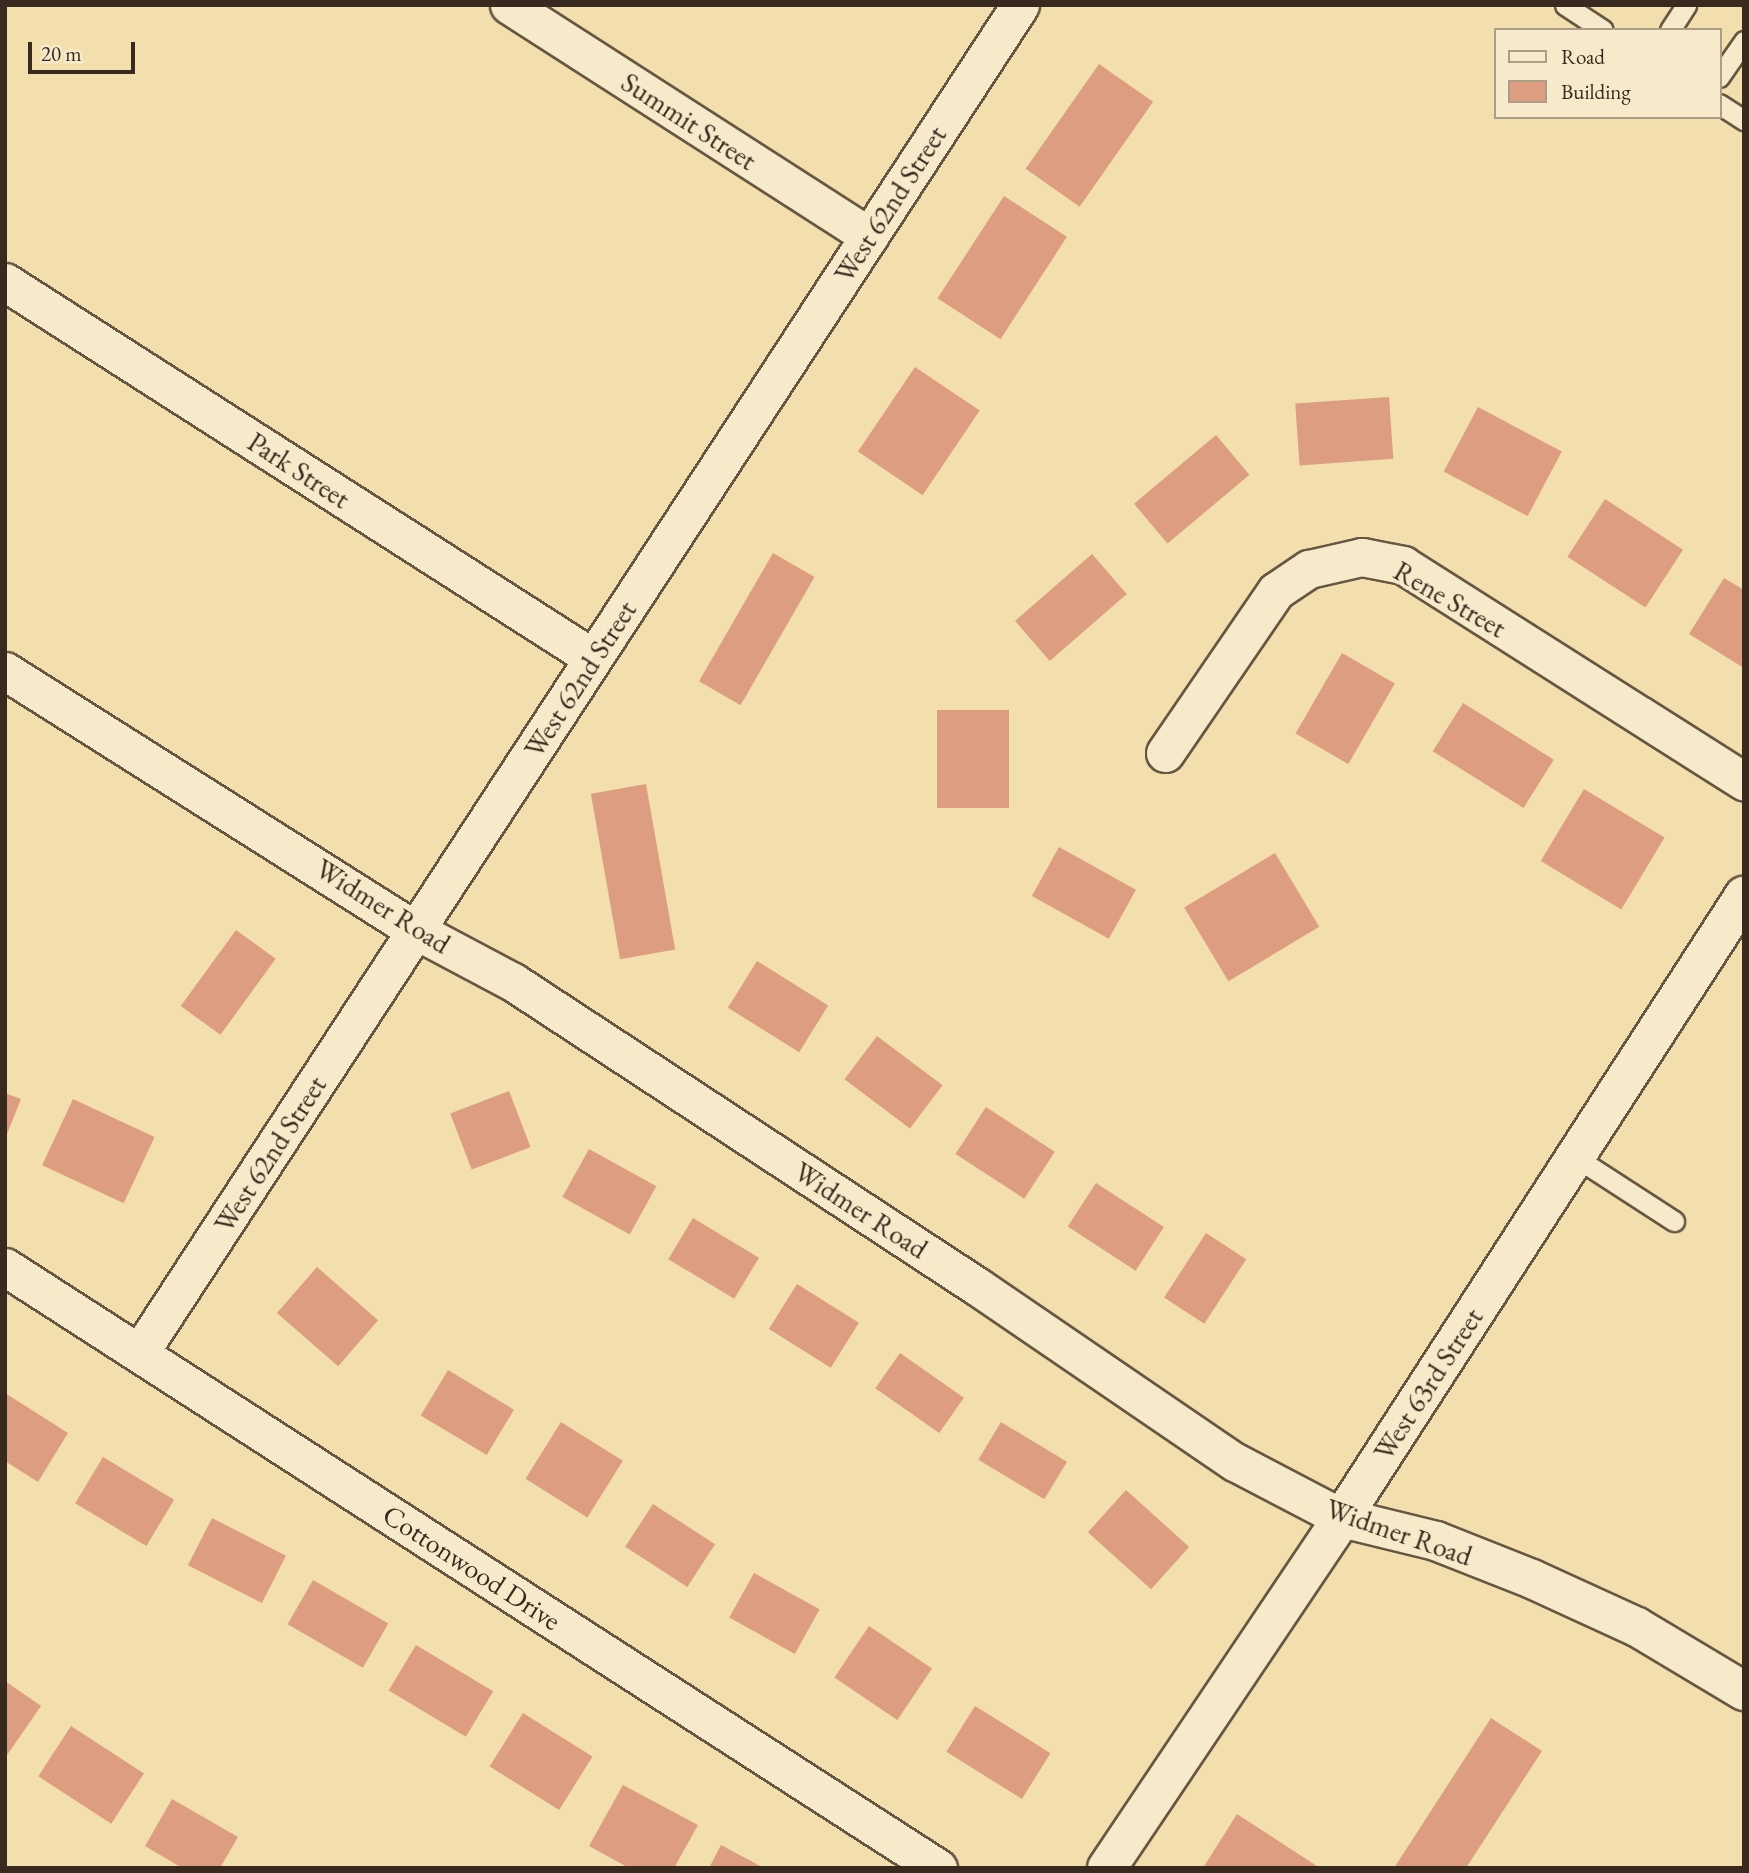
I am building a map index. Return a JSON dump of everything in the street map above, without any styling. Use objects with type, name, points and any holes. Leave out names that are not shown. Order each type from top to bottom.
[{"type":"street","name":"Summit Street","points":[[509,5],[869,236]]},
{"type":"street","name":"West 62nd Street","points":[[140,1352],[1020,5]]},
{"type":"street","name":"Park Street","points":[[5,282],[593,658]]},
{"type":"street","name":"Rene Street","points":[[1165,753],[1276,591],[1309,569],[1362,557],[1403,565],[1744,781]]},
{"type":"street","name":"Widmer Road","points":[[5,671],[417,931],[513,982],[978,1287],[1235,1462],[1342,1518],[1436,1541],[1532,1579],[1637,1626],[1744,1691]]},
{"type":"street","name":"West 63rd Street","points":[[1107,1868],[1342,1518],[1744,897]]},
{"type":"street","name":"Cottonwood Drive","points":[[5,1267],[938,1868]]},
{"type":"lane","points":[[1565,5],[1600,28]]},
{"type":"lane","points":[[1671,28],[1686,5]]},
{"type":"lane","points":[[1721,74],[1744,41]]},
{"type":"lane","points":[[1721,105],[1744,120]]},
{"type":"lane","points":[[1575,1157],[1674,1222]]},
{"type":"building","points":[[1099,64],[1153,102],[1080,207],[1026,169]]},
{"type":"building","points":[[1004,196],[1067,237],[1000,339],[938,298]]},
{"type":"building","points":[[915,367],[980,411],[923,495],[858,452]]},
{"type":"building","points":[[1389,397],[1393,459],[1300,465],[1295,404]]},
{"type":"building","points":[[1478,407],[1562,452],[1528,516],[1444,471]]},
{"type":"building","points":[[1216,435],[1249,475],[1167,544],[1134,504]]},
{"type":"building","points":[[1605,499],[1683,550],[1645,608],[1567,557]]},
{"type":"building","points":[[773,553],[815,577],[741,705],[699,681]]},
{"type":"building","points":[[1092,554],[1127,594],[1050,661],[1015,621]]},
{"type":"building","points":[[1724,578],[1744,590],[1744,668],[1689,634]]},
{"type":"building","points":[[1342,653],[1395,684],[1348,764],[1296,734]]},
{"type":"building","points":[[1463,703],[1554,760],[1524,808],[1433,751]]},
{"type":"building","points":[[937,710],[1009,710],[1009,808],[937,808]]},
{"type":"building","points":[[646,784],[675,949],[620,959],[591,794]]},
{"type":"building","points":[[1584,789],[1665,837],[1621,909],[1541,861]]},
{"type":"building","points":[[1059,847],[1136,890],[1109,939],[1032,896]]},
{"type":"building","points":[[1275,853],[1319,927],[1228,981],[1184,908]]},
{"type":"building","points":[[236,930],[276,959],[220,1035],[181,1006]]},
{"type":"building","points":[[757,961],[828,1006],[799,1052],[728,1008]]},
{"type":"building","points":[[877,1036],[942,1085],[910,1128],[845,1079]]},
{"type":"building","points":[[509,1091],[531,1147],[472,1170],[450,1114]]},
{"type":"building","points":[[5,1093],[21,1099],[5,1139]]},
{"type":"building","points":[[73,1099],[155,1137],[124,1203],[42,1165]]},
{"type":"building","points":[[986,1107],[1055,1152],[1024,1199],[956,1154]]},
{"type":"building","points":[[589,1149],[656,1186],[630,1234],[562,1197]]},
{"type":"building","points":[[1096,1183],[1164,1227],[1136,1271],[1068,1227]]},
{"type":"building","points":[[693,1218],[759,1258],[734,1299],[668,1259]]},
{"type":"building","points":[[1206,1233],[1246,1259],[1204,1324],[1164,1298]]},
{"type":"building","points":[[317,1267],[378,1320],[338,1366],[277,1313]]},
{"type":"building","points":[[797,1284],[859,1323],[831,1368],[769,1329]]},
{"type":"building","points":[[900,1353],[964,1398],[939,1433],[875,1388]]},
{"type":"building","points":[[448,1370],[514,1410],[487,1455],[421,1415]]},
{"type":"building","points":[[5,1393],[68,1433],[38,1482],[5,1461]]},
{"type":"building","points":[[561,1422],[623,1461],[587,1518],[525,1479]]},
{"type":"building","points":[[1001,1422],[1067,1462],[1044,1499],[978,1460]]},
{"type":"building","points":[[103,1457],[174,1500],[146,1546],[75,1503]]},
{"type":"building","points":[[1126,1490],[1189,1547],[1151,1589],[1088,1532]]},
{"type":"building","points":[[653,1504],[715,1544],[687,1587],[625,1547]]},
{"type":"building","points":[[212,1518],[286,1556],[262,1603],[188,1565]]},
{"type":"building","points":[[754,1573],[820,1609],[795,1654],[729,1618]]},
{"type":"building","points":[[313,1580],[388,1624],[363,1668],[288,1624]]},
{"type":"building","points":[[869,1626],[932,1668],[897,1720],[834,1677]]},
{"type":"building","points":[[416,1645],[493,1691],[466,1737],[389,1690]]},
{"type":"building","points":[[5,1681],[41,1706],[5,1758]]},
{"type":"building","points":[[975,1706],[1050,1753],[1022,1799],[946,1752]]},
{"type":"building","points":[[523,1713],[593,1756],[559,1810],[490,1766]]},
{"type":"building","points":[[1491,1718],[1542,1751],[1466,1868],[1394,1868]]},
{"type":"building","points":[[71,1726],[144,1773],[111,1824],[38,1776]]},
{"type":"building","points":[[623,1785],[698,1825],[674,1868],[629,1868],[589,1846]]},
{"type":"building","points":[[172,1799],[238,1837],[220,1868],[182,1868],[145,1846]]},
{"type":"building","points":[[1237,1814],[1320,1868],[1203,1868]]},
{"type":"building","points":[[721,1845],[764,1868],[709,1868]]}]
